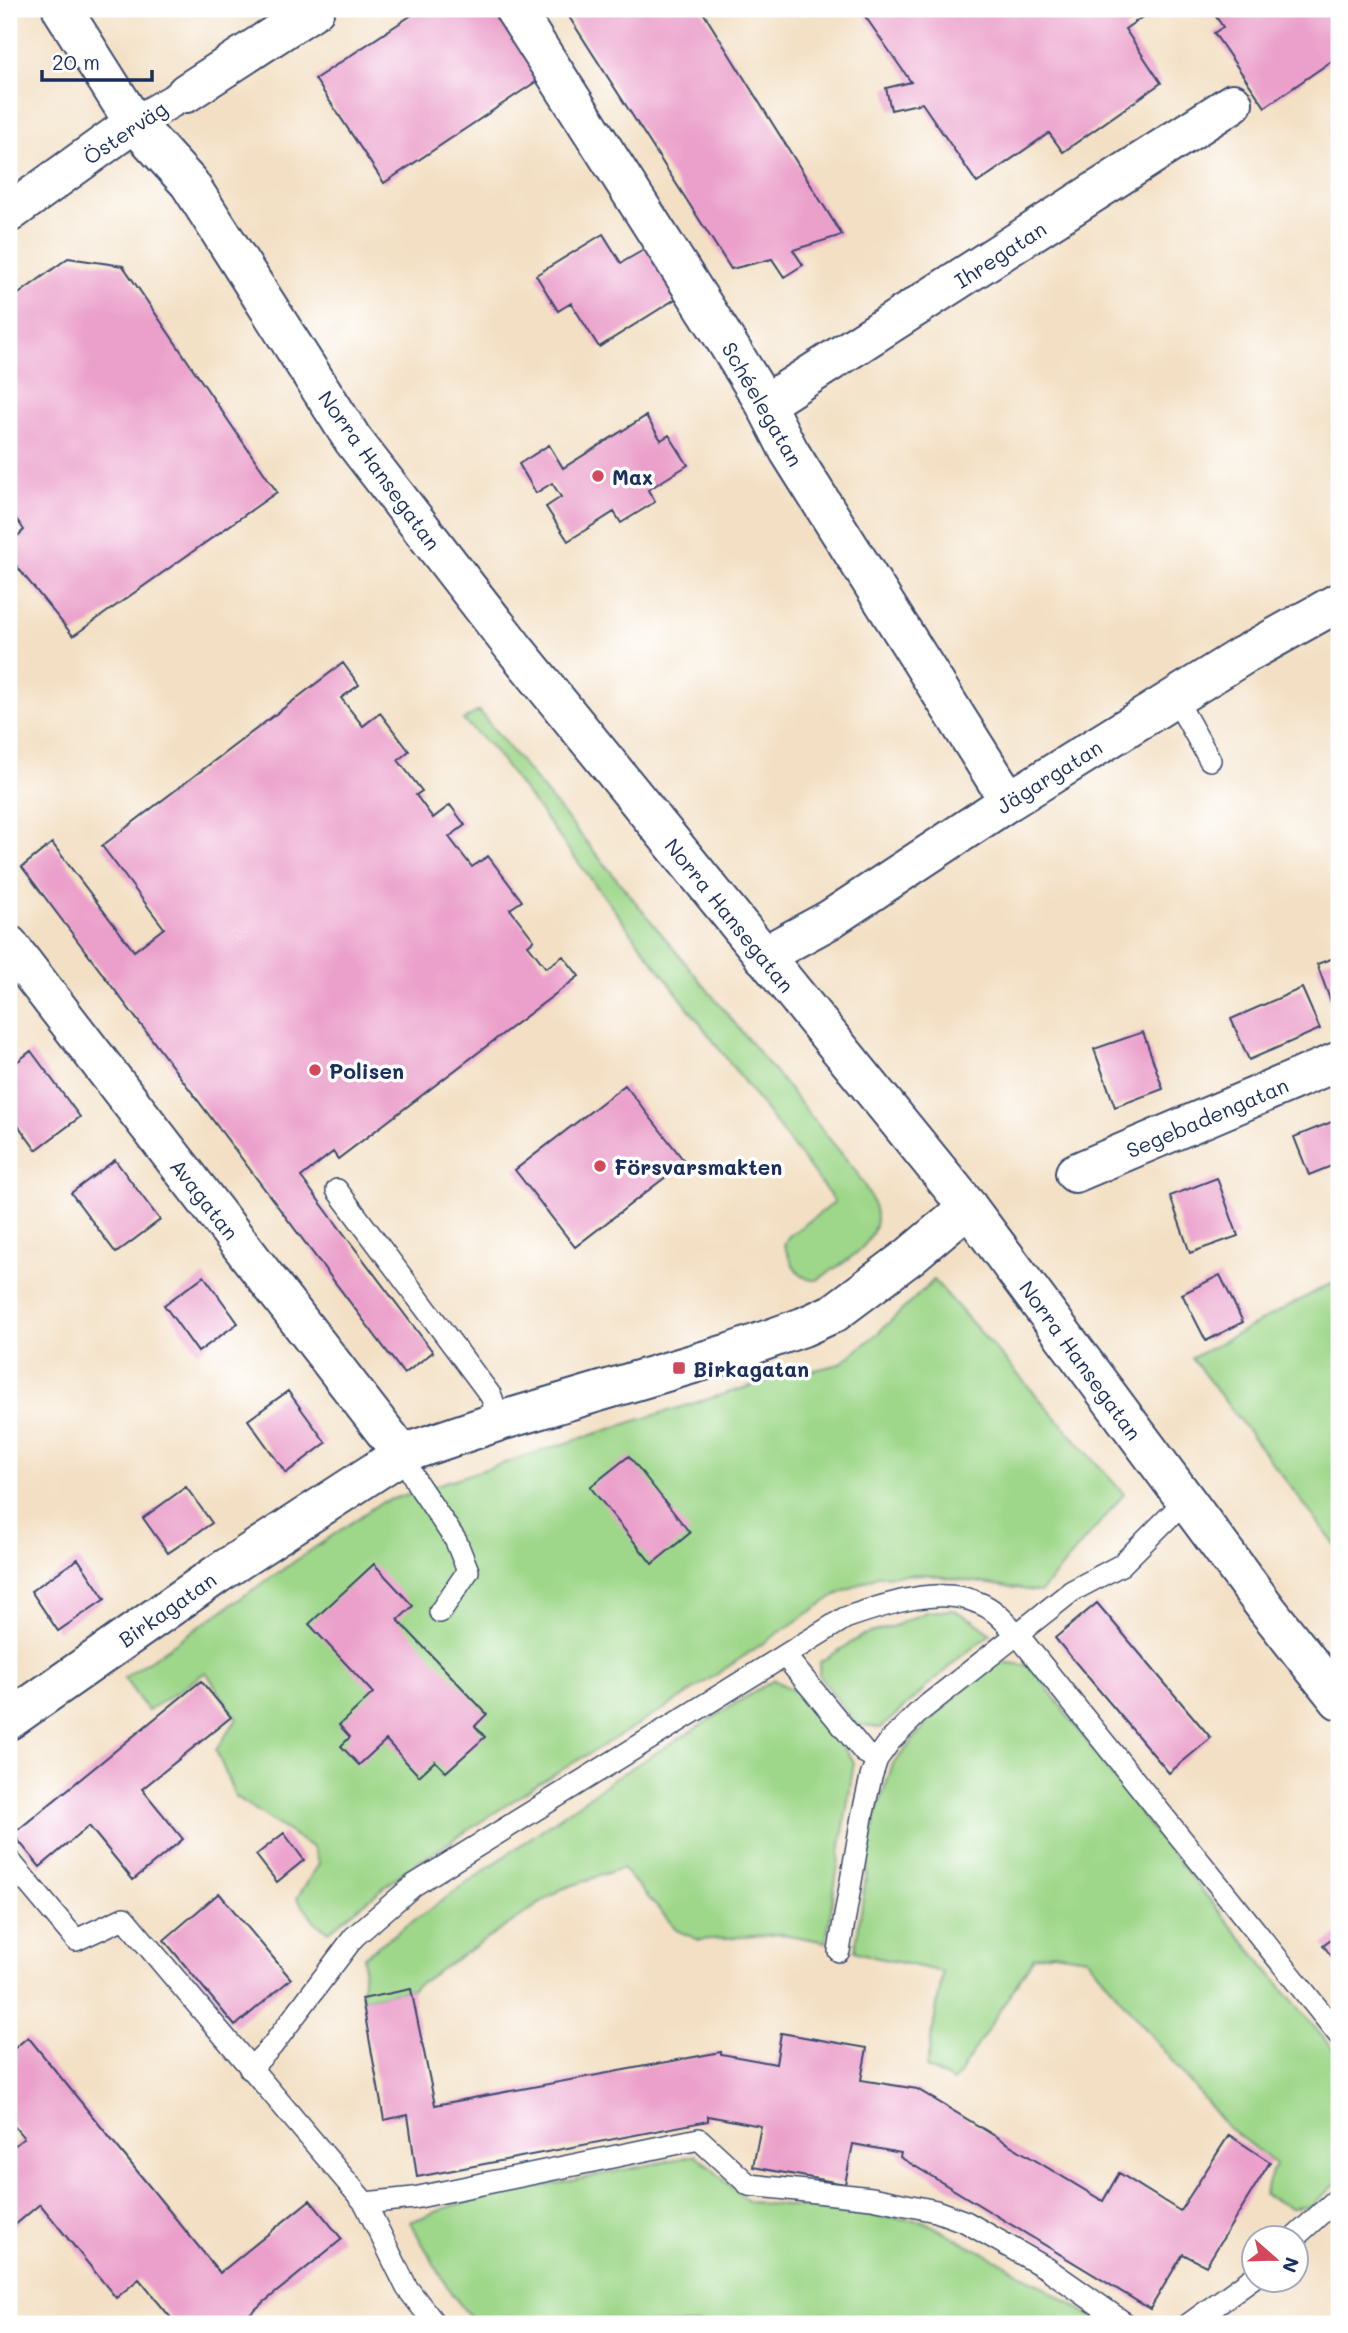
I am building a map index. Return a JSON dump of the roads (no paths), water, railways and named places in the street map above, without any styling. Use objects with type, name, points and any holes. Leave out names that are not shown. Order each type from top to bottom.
[{"type":"street","name":"Norra Hansegatan","points":[[62,9],[134,123],[189,183],[353,440],[514,648],[968,1207],[1185,1501],[1339,1700]]},
{"type":"street","name":"Österväg","points":[[9,213],[134,123],[186,93],[314,9]]},
{"type":"street","name":"Schéelegatan","points":[[514,9],[765,404],[789,451],[1009,801]]},
{"type":"street","name":"Ihregatan","points":[[765,404],[1233,103]]},
{"type":"street","name":"Jägargatan","points":[[763,956],[829,920],[1009,801],[1242,656],[1339,602]]},
{"type":"street","name":"Avagatan","points":[[9,945],[401,1454]]},
{"type":"street","name":"Segebadengatan","points":[[1075,1173],[1339,1062]]},
{"type":"street","name":"Birkagatan","points":[[9,1720],[216,1575],[401,1454],[500,1421],[730,1353],[834,1313],[910,1256],[968,1207]]},
{"type":"lane","points":[[1175,698],[1210,760]]},
{"type":"lane","points":[[337,1190],[491,1396],[500,1421]]},
{"type":"lane","points":[[401,1454],[456,1541],[467,1571],[440,1612]]},
{"type":"lane","points":[[839,1951],[862,1817],[877,1759],[890,1741],[920,1711],[1072,1591],[1121,1565],[1185,1501]]},
{"type":"lane","points":[[250,2069],[280,2035],[354,1937],[414,1885],[845,1618],[892,1601],[914,1597],[952,1597],[978,1602],[998,1614],[1017,1634],[1339,2035]]},
{"type":"lane","points":[[785,1656],[864,1752],[877,1759]]},
{"type":"lane","points":[[9,1860],[76,1940],[124,1918],[366,2203],[407,2288],[435,2324]]},
{"type":"lane","points":[[366,2203],[414,2198],[699,2139],[749,2185],[872,2198],[936,2211],[966,2222],[1048,2269],[1126,2324]]},
{"type":"lane","points":[[1309,2224],[1339,2197]]},
{"type":"lane","points":[[1189,2324],[1240,2287]]},
{"type":"place","name":"Max","points":[[598,476]]},
{"type":"place","name":"Polisen","points":[[315,1070]]},
{"type":"place","name":"Försvarsmakten","points":[[600,1166]]},
{"type":"place","name":"Birkagatan","points":[[679,1368]]}]
